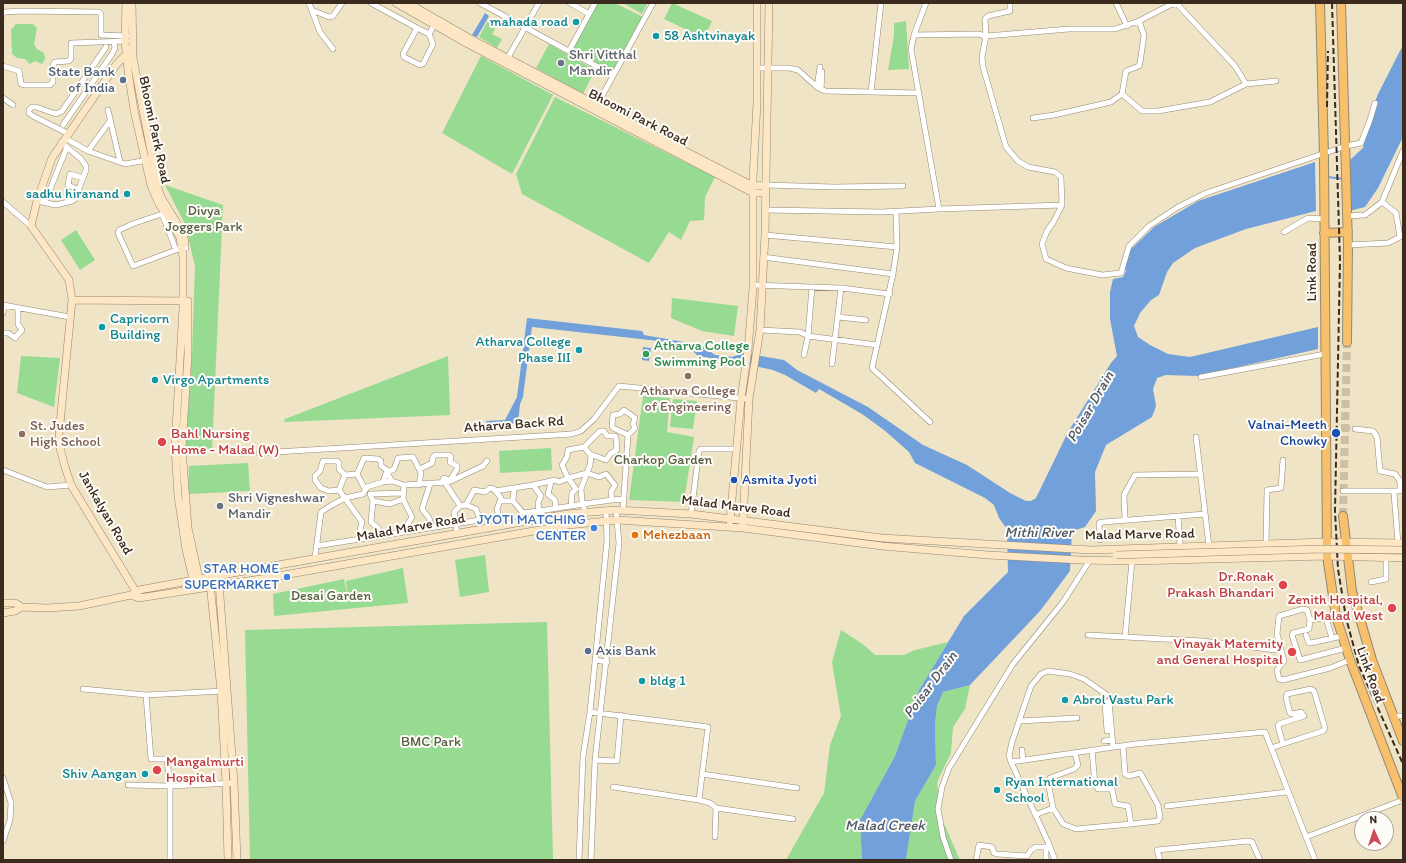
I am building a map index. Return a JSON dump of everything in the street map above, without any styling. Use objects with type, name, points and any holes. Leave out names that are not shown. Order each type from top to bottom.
[{"type":"main road","points":[[126,3],[129,40],[154,185],[161,197],[166,212],[182,237],[181,249],[185,276],[186,301],[183,378],[178,446],[179,470],[186,533],[199,589]]},
{"type":"main road","points":[[31,226],[37,201],[52,158],[127,53],[132,3]]},
{"type":"main road","name":"Bhoomi Park Road","points":[[396,3],[418,8]]},
{"type":"main road","name":"Bhoomi Park Road","points":[[408,3],[461,37],[506,61],[723,174],[753,189],[765,193]]},
{"type":"main road","points":[[730,527],[740,399],[748,350],[753,285],[753,189],[757,68],[757,3]]},
{"type":"main road","points":[[743,528],[742,520],[749,399],[760,330],[765,235],[769,3]]},
{"type":"main road","name":"Link Road","points":[[1320,3],[1324,155],[1327,556],[1336,616],[1342,636],[1403,799]]},
{"type":"main road","points":[[1341,3],[1348,213],[1347,342]]},
{"type":"main road","name":"Bhoomi Park Road","points":[[127,53],[134,110],[150,160]]},
{"type":"main road","points":[[753,189],[766,185]]},
{"type":"main road","name":"Jankalyan Road","points":[[31,226],[69,280],[72,300],[59,434],[60,448],[71,485],[135,595]]},
{"type":"main road","points":[[1324,233],[1348,232]]},
{"type":"main road","points":[[72,300],[186,301]]},
{"type":"main road","points":[[751,309],[761,309]]},
{"type":"main road","name":"Malad Marve Road","points":[[135,595],[196,579],[606,510],[691,514],[882,538],[1100,550],[1326,542],[1400,543]]},
{"type":"main road","name":"Link Road","points":[[1343,516],[1352,591],[1372,660],[1403,741]]},
{"type":"main road","name":"Malad Marve Road","points":[[135,595],[199,589],[258,580],[568,525],[617,520],[743,528],[882,546],[988,555],[1080,560],[1132,561],[1327,556],[1403,558]]},
{"type":"main road","points":[[1100,550],[1116,555],[1321,549],[1403,550]]},
{"type":"main road","points":[[304,560],[304,571]]},
{"type":"main road","points":[[256,569],[258,580]]},
{"type":"main road","points":[[218,576],[215,586],[237,860]]},
{"type":"main road","points":[[209,578],[215,586]]},
{"type":"main road","points":[[3,603],[15,603],[22,607],[46,608],[79,606],[135,595]]},
{"type":"main road","points":[[3,613],[15,611],[22,607]]},
{"type":"main road","points":[[228,860],[230,783]]},
{"type":"street","points":[[309,3],[320,32],[332,49]]},
{"type":"street","points":[[312,10],[333,16],[342,3]]},
{"type":"street","points":[[371,3],[429,34],[433,44],[423,64],[420,65],[404,57],[403,54],[417,28]]},
{"type":"street","points":[[480,3],[613,75]]},
{"type":"street","points":[[506,61],[539,3]]},
{"type":"street","points":[[570,3],[589,14]]},
{"type":"street","points":[[569,51],[595,3]]},
{"type":"street","points":[[596,107],[653,3]]},
{"type":"street","points":[[871,92],[881,3]]},
{"type":"street","points":[[926,3],[914,35],[911,49],[939,209]]},
{"type":"street","points":[[1010,3],[1010,11],[988,16],[985,19],[986,36],[982,57],[983,68],[1006,147],[1018,160],[1028,167],[1055,172],[1061,177],[1062,205],[1047,231],[1042,244],[1046,259],[1066,268],[1102,275],[1121,273],[1129,246],[1149,226],[1178,207],[1206,193],[1324,155],[1346,146],[1361,143],[1375,103]]},
{"type":"street","points":[[1116,3],[1126,26]]},
{"type":"street","points":[[914,35],[978,34],[986,36],[1126,26],[1139,21],[1168,4],[1178,3],[1235,66],[1246,84]]},
{"type":"street","points":[[3,14],[5,12],[21,11],[99,12],[101,14],[100,42]]},
{"type":"street","points":[[1033,118],[1054,115],[1111,102],[1122,94],[1126,72],[1139,66],[1140,64],[1144,35],[1139,21]]},
{"type":"street","points":[[429,34],[436,22]]},
{"type":"street","points":[[100,35],[129,40]]},
{"type":"street","points":[[3,66],[19,71],[21,84],[50,85],[53,82],[53,65],[55,62],[69,61],[71,58],[70,43],[114,42],[129,40]]},
{"type":"street","points":[[37,201],[56,205],[72,201],[84,178],[86,166],[67,138],[62,125],[112,54],[115,48],[114,42]]},
{"type":"street","points":[[106,47],[62,111],[56,114],[32,107],[29,110],[29,113],[88,151],[125,164],[150,160]]},
{"type":"street","points":[[757,68],[768,67],[798,70],[819,88],[825,91],[918,92]]},
{"type":"street","points":[[819,88],[821,68]]},
{"type":"street","points":[[1122,94],[1142,111],[1158,111],[1210,102],[1246,84],[1276,81]]},
{"type":"street","points":[[3,98],[13,105]]},
{"type":"street","points":[[108,110],[120,162]]},
{"type":"street","points":[[88,151],[110,121]]},
{"type":"street","points":[[45,202],[67,138]]},
{"type":"street","points":[[1348,213],[1365,215],[1382,202],[1403,151]]},
{"type":"street","points":[[78,190],[68,185],[70,174],[84,178]]},
{"type":"street","points":[[766,185],[834,187],[903,186]]},
{"type":"street","points":[[3,202],[31,226]]},
{"type":"street","points":[[1348,245],[1388,243],[1400,237],[1396,213],[1382,202]]},
{"type":"street","points":[[766,210],[896,212],[906,210],[1062,205]]},
{"type":"street","points":[[166,212],[181,249],[133,266],[118,233],[119,230],[166,212]]},
{"type":"street","points":[[896,212],[897,247],[894,274],[890,294],[882,319],[872,368],[873,371],[930,422]]},
{"type":"street","points":[[1284,232],[1308,218],[1324,216]]},
{"type":"street","points":[[765,235],[897,247]]},
{"type":"street","points":[[763,257],[894,274]]},
{"type":"street","points":[[753,285],[841,288],[890,294]]},
{"type":"street","points":[[804,355],[808,336],[812,287]]},
{"type":"street","points":[[832,364],[841,288]]},
{"type":"street","points":[[3,313],[4,306],[70,317]]},
{"type":"street","points":[[3,333],[8,333],[15,338],[22,330],[18,324],[18,308]]},
{"type":"street","points":[[838,317],[866,320]]},
{"type":"street","points":[[760,330],[800,332],[808,336],[877,345]]},
{"type":"street","points":[[1201,377],[1325,354]]},
{"type":"street","name":"Atharva Back Rd","points":[[258,453],[572,434],[581,431],[594,419],[618,386],[749,399]]},
{"type":"street","points":[[591,860],[595,760],[619,543],[617,520],[624,499],[628,439],[635,428],[633,424],[635,418],[624,410],[620,414],[613,415],[612,426],[628,439]]},
{"type":"street","points":[[1343,491],[1400,491],[1400,481],[1395,474],[1380,471],[1377,437],[1373,431],[1355,429]]},
{"type":"street","points":[[571,506],[572,493],[576,489],[568,478],[562,465],[567,457],[568,450],[584,446],[600,431],[604,431],[607,436],[615,436],[617,441],[617,450],[611,453],[606,460],[590,454],[584,446]]},
{"type":"street","points":[[1196,437],[1209,546]]},
{"type":"street","points":[[617,441],[628,439]]},
{"type":"street","points":[[691,514],[699,451],[701,449],[736,449]]},
{"type":"street","points":[[420,469],[432,463],[433,457],[436,454],[449,455],[451,457],[450,462],[457,466],[451,481]]},
{"type":"street","points":[[585,513],[581,489],[590,465],[590,454]]},
{"type":"street","points":[[383,482],[386,473],[394,469],[398,458],[413,457],[422,473],[419,484]]},
{"type":"street","points":[[315,558],[321,512],[345,498],[363,494],[364,489],[357,474],[364,458],[378,458],[381,461],[381,466],[387,470],[386,473],[392,482]]},
{"type":"street","points":[[1266,544],[1267,490],[1281,488],[1283,460]]},
{"type":"street","points":[[339,490],[329,491],[321,488],[315,480],[315,476],[320,471],[322,461],[337,461],[339,469],[345,475],[357,474]]},
{"type":"street","points":[[364,489],[383,482],[392,482],[404,485],[443,483],[475,470],[487,461]]},
{"type":"street","points":[[3,470],[47,486],[71,485]]},
{"type":"street","points":[[495,491],[550,482],[559,482],[587,473],[597,478],[606,474],[615,485],[611,492],[612,500]]},
{"type":"street","points":[[1124,520],[1124,496],[1135,475],[1200,474]]},
{"type":"street","points":[[339,490],[345,475]]},
{"type":"street","points":[[550,482],[548,494],[554,500],[556,508]]},
{"type":"street","points":[[443,483],[460,506]]},
{"type":"street","points":[[430,484],[422,512],[429,518],[432,527]]},
{"type":"street","points":[[404,485],[403,499],[412,517],[406,525],[407,531]]},
{"type":"street","points":[[534,485],[541,496],[538,503],[539,511]]},
{"type":"street","points":[[316,546],[499,517],[497,509],[501,498],[490,488],[487,492],[474,490],[466,505]]},
{"type":"street","points":[[512,501],[514,489]]},
{"type":"street","points":[[339,490],[362,522],[358,539]]},
{"type":"street","points":[[380,536],[379,529],[371,522],[373,501],[370,494],[403,493]]},
{"type":"street","points":[[1394,494],[1400,543]]},
{"type":"street","points":[[373,501],[390,504],[403,499]]},
{"type":"street","points":[[501,501],[512,501],[523,513],[624,499]]},
{"type":"street","points":[[457,534],[454,512],[460,506],[466,505],[476,509],[480,520]]},
{"type":"street","points":[[579,860],[583,756],[592,693],[608,521],[606,510]]},
{"type":"street","points":[[1100,540],[1099,523],[1205,514]]},
{"type":"street","points":[[1178,516],[1180,546]]},
{"type":"street","points":[[1371,582],[1386,579],[1386,557]]},
{"type":"street","points":[[951,860],[943,837],[938,809],[942,787],[949,768],[1013,664],[1063,602],[1090,560]]},
{"type":"street","points":[[1125,637],[1132,561]]},
{"type":"street","points":[[1346,648],[1300,660],[1292,635],[1293,633],[1309,629],[1310,620],[1307,610],[1304,609],[1279,616],[1276,634],[1284,661],[1277,670],[1278,678],[1283,680],[1330,668],[1350,660]]},
{"type":"street","points":[[1310,620],[1336,616]]},
{"type":"street","points":[[1326,618],[1332,638]]},
{"type":"street","points":[[1088,635],[1202,641],[1276,650]]},
{"type":"street","points":[[1306,635],[1309,643],[1342,636]]},
{"type":"street","points":[[595,660],[607,662]]},
{"type":"street","points":[[1055,860],[1011,762],[1010,756],[1012,742],[1031,686],[1041,674],[1048,671],[1058,671],[1084,679],[1107,695]]},
{"type":"street","points":[[1271,748],[1284,744],[1323,731],[1325,728],[1314,691],[1311,688],[1287,694],[1286,698],[1290,713],[1294,714],[1301,712],[1304,716],[1279,724],[1278,726],[1284,744]]},
{"type":"street","points":[[83,689],[146,695],[224,690]]},
{"type":"street","points":[[592,693],[603,695]]},
{"type":"street","points":[[146,695],[150,759],[167,760],[170,786],[170,860]]},
{"type":"street","points":[[1107,731],[1105,704],[1109,701],[1113,747]]},
{"type":"street","points":[[590,712],[708,727],[699,800]]},
{"type":"street","points":[[595,760],[617,761],[621,715]]},
{"type":"street","points":[[1394,716],[1403,716]]},
{"type":"street","points":[[1020,721],[1077,718]]},
{"type":"street","points":[[1011,762],[1113,747],[1265,732],[1287,792],[1315,860]]},
{"type":"street","points":[[1104,749],[1104,741],[1113,740]]},
{"type":"street","points":[[1076,753],[1078,765],[1074,769],[1050,778],[1049,787],[1053,808],[1063,824],[1076,829],[1158,821],[1160,817],[1158,805],[1140,773],[1129,776],[1125,774],[1123,746]]},
{"type":"street","points":[[1022,750],[1023,760]]},
{"type":"street","points":[[1092,750],[1095,785],[1098,789],[1112,789],[1115,804],[1128,806],[1131,824]]},
{"type":"street","points":[[702,774],[797,788]]},
{"type":"street","points":[[3,778],[11,803],[10,820],[3,841]]},
{"type":"street","points":[[128,785],[170,786],[230,783]]},
{"type":"street","points":[[613,787],[699,800],[710,803],[716,808],[792,819]]},
{"type":"street","points":[[1167,806],[1287,792]]},
{"type":"street","points":[[1306,838],[1403,799]]},
{"type":"street","points":[[715,837],[716,808]]},
{"type":"street","points":[[1035,815],[1053,808]]},
{"type":"street","points":[[1160,860],[1157,850],[1248,841],[1252,842],[1260,860]]},
{"type":"street","points":[[976,860],[979,845],[992,847],[994,853],[997,854],[1027,856],[1031,850],[1036,847],[1048,847]]},
{"type":"street","points":[[1046,860],[1048,847]]},
{"type":"green space","points":[[595,3],[615,3],[643,17],[614,74],[569,50]]},
{"type":"green space","points":[[623,3],[648,3],[642,14]]},
{"type":"green space","points":[[672,3],[712,21],[704,38],[664,19]]},
{"type":"green space","points":[[906,21],[909,69],[888,70],[894,36],[894,23]]},
{"type":"green space","points":[[487,22],[496,27],[492,34],[502,39],[497,48],[479,37]]},
{"type":"green space","points":[[16,24],[33,24],[37,28],[34,44],[37,49],[44,53],[45,59],[42,64],[35,61],[30,64],[25,59],[17,58],[12,54],[11,30]]},
{"type":"green space","points":[[549,44],[595,70],[583,94],[536,68]]},
{"type":"green space","points":[[481,56],[553,95],[512,174],[442,133]]},
{"type":"green space","points":[[555,97],[715,177],[705,197],[704,220],[690,221],[681,240],[669,232],[649,263],[522,194],[516,174]]},
{"type":"green space","name":"Divya Joggers Park","points":[[165,185],[223,205],[212,450],[185,453],[192,354],[195,266],[185,224]]},
{"type":"green space","points":[[76,230],[95,260],[80,270],[61,240]]},
{"type":"green space","points":[[672,298],[738,306],[734,336],[702,331],[671,318]]},
{"type":"green space","points":[[21,356],[60,358],[54,407],[17,393]]},
{"type":"green space","points":[[448,356],[450,415],[284,422],[285,419]]},
{"type":"green space","name":"Charkop Garden","points":[[643,396],[670,398],[667,432],[694,437],[684,502],[629,500]]},
{"type":"green space","points":[[673,399],[697,401],[693,429],[670,427]]},
{"type":"green space","points":[[551,448],[552,470],[500,473],[499,451]]},
{"type":"green space","points":[[248,463],[250,491],[188,494],[189,466]]},
{"type":"green space","points":[[485,555],[489,592],[460,597],[455,560]]},
{"type":"green space","name":"Desai Garden","points":[[403,568],[408,603],[274,616],[273,594],[344,579],[348,600],[346,581]]},
{"type":"green space","name":"BMC Park","points":[[547,622],[553,860],[250,860],[245,630]]},
{"type":"green space","points":[[841,630],[864,645],[875,655],[904,655],[915,650],[948,642],[919,690],[895,756],[860,820],[862,860],[786,860],[824,793],[830,745],[841,716],[832,662]]},
{"type":"green space","points":[[970,685],[965,709],[953,727],[951,753],[937,782],[941,817],[960,860],[906,860],[915,801],[936,765],[935,724],[937,706],[943,692]]},
{"type":"water","points":[[485,13],[489,16],[477,37],[472,35]]},
{"type":"water","points":[[1403,45],[1403,137],[1378,188],[1365,207],[1349,211],[1350,160],[1363,148],[1368,119],[1378,94]]},
{"type":"water","name":"Mithi River","points":[[1315,162],[1316,211],[1246,229],[1195,248],[1173,263],[1167,272],[1159,295],[1151,300],[1140,313],[1134,326],[1138,337],[1150,345],[1168,354],[1190,357],[1318,327],[1318,349],[1198,376],[1166,375],[1157,378],[1153,389],[1156,406],[1152,417],[1106,445],[1095,472],[1096,511],[1085,527],[1072,531],[1070,571],[1040,611],[970,685],[943,692],[937,706],[935,724],[936,765],[915,801],[906,860],[862,860],[860,820],[895,756],[919,690],[964,616],[1008,572],[1007,529],[999,518],[994,505],[985,498],[915,463],[909,452],[884,430],[862,414],[819,389],[816,393],[785,375],[773,370],[698,356],[689,347],[668,342],[532,327],[518,423],[487,426],[486,421],[505,420],[517,397],[527,318],[642,331],[644,335],[701,345],[715,355],[732,357],[743,353],[784,360],[797,370],[868,407],[923,445],[967,465],[1010,493],[1026,501],[1031,501],[1036,498],[1068,432],[1111,363],[1117,356],[1110,319],[1110,292],[1113,279],[1123,277],[1126,271],[1123,265],[1130,250],[1154,227],[1198,201]]},
{"type":"water","name":"Atharva College Swimming Pool","points":[[643,347],[651,348],[649,361],[642,360]]},
{"type":"waterway","name":"Poisar Drain","points":[[1327,177],[1344,179]]},
{"type":"tunnel","points":[[1343,516],[1347,342]]},
{"type":"tunnel","points":[[1345,428],[1355,429]]},
{"type":"railway","points":[[1332,3],[1340,261],[1335,511],[1338,569],[1346,618],[1359,666],[1403,764]]},
{"type":"railway","points":[[1327,107],[1328,51]]},
{"type":"place","name":"mahada road","points":[[576,22]]},
{"type":"place","name":"58 Ashtvinayak","points":[[656,36]]},
{"type":"place","name":"Shri Vitthal Mandir","points":[[561,63]]},
{"type":"place","name":"State Bank of India","points":[[123,80]]},
{"type":"place","name":"sadhu hiranand","points":[[127,194]]},
{"type":"place","name":"Capricorn Building","points":[[102,327]]},
{"type":"place","name":"Atharva College Phase III","points":[[579,350]]},
{"type":"place","name":"Atharva College Swimming Pool","points":[[646,354]]},
{"type":"place","name":"Atharva College of Engineering","points":[[688,376]]},
{"type":"place","name":"Virgo Apartments","points":[[155,380]]},
{"type":"place","name":"Valnai-Meeth Chowky","points":[[1336,433]]},
{"type":"place","name":"St. Judes High School","points":[[22,434]]},
{"type":"place","name":"Bahl Nursing Home - Malad (W)","points":[[162,442]]},
{"type":"place","name":"Asmita Jyoti","points":[[734,480]]},
{"type":"place","name":"Shri Vigneshwar Mandir","points":[[220,506]]},
{"type":"place","name":"JYOTI MATCHING CENTER","points":[[594,528]]},
{"type":"place","name":"Mehezbaan","points":[[635,535]]},
{"type":"place","name":"STAR HOME SUPERMARKET","points":[[287,577]]},
{"type":"place","name":"Dr.Ronak Prakash Bhandari","points":[[1283,585]]},
{"type":"place","name":"Zenith Hospital, Malad West","points":[[1392,608]]},
{"type":"place","name":"Axis Bank","points":[[588,651]]},
{"type":"place","name":"Vinayak Maternity and General Hospital","points":[[1292,652]]},
{"type":"place","name":"bldg 1","points":[[642,681]]},
{"type":"place","name":"Abrol Vastu Park","points":[[1065,700]]},
{"type":"place","name":"Mangalmurti Hospital","points":[[157,770]]},
{"type":"place","name":"Shiv Aangan","points":[[145,774]]},
{"type":"place","name":"Ryan International School","points":[[997,790]]},
{"type":"water label","name":"Malad Creek","points":[[885,826]]}]
